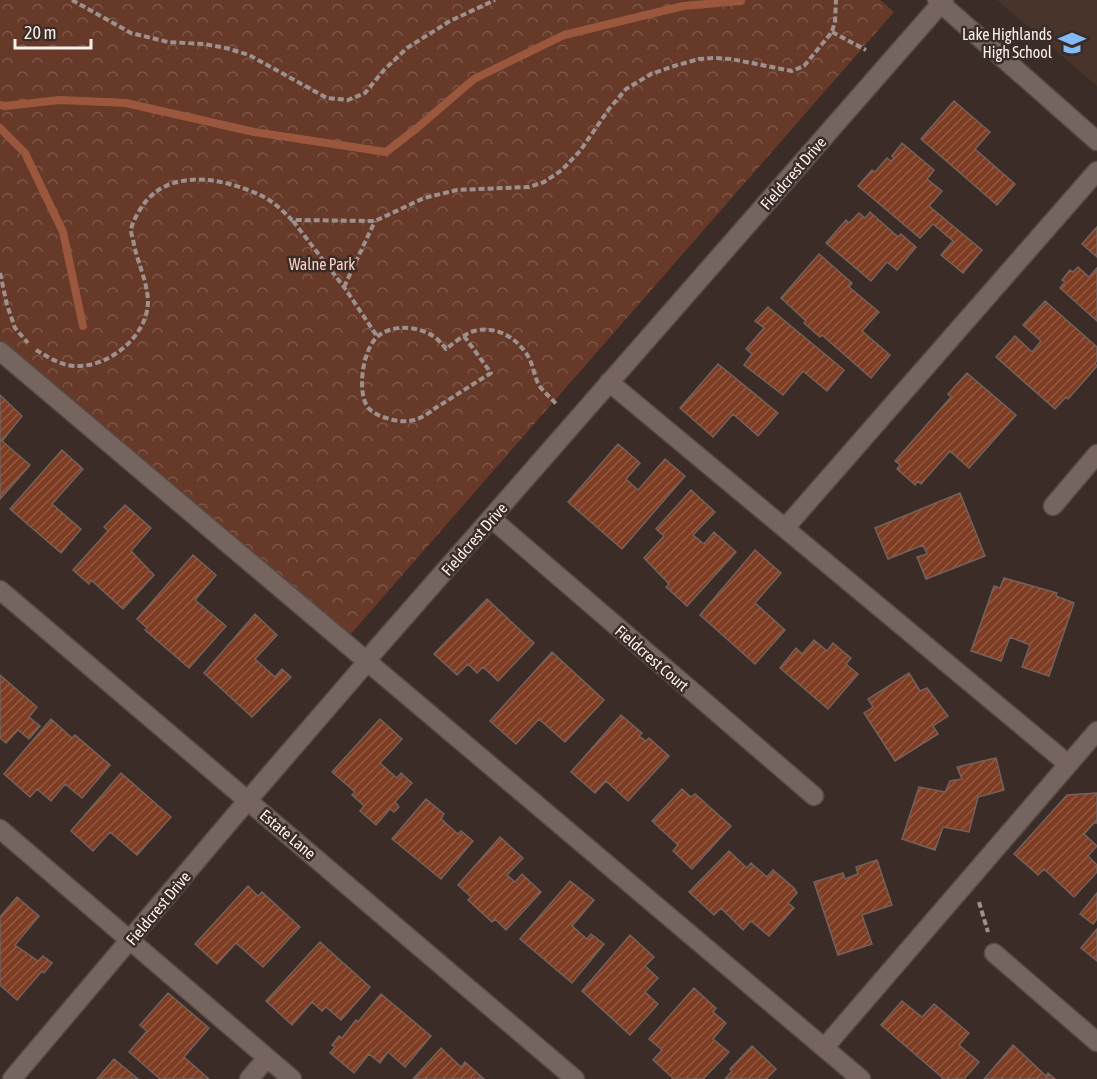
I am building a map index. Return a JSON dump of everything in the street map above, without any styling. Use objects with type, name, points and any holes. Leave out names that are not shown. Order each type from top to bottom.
[{"type":"street","points":[[941,1],[1097,141]]},
{"type":"street","name":"Fieldcrest Drive","points":[[12,1079],[372,654],[941,1]]},
{"type":"street","points":[[785,528],[1097,171]]},
{"type":"street","points":[[0,351],[861,1079]]},
{"type":"street","points":[[609,382],[1068,764]]},
{"type":"street","points":[[1053,506],[1097,454]]},
{"type":"street","name":"Fieldcrest Court","points":[[492,519],[814,796]]},
{"type":"street","name":"Estate Lane","points":[[0,590],[575,1079]]},
{"type":"street","points":[[824,1048],[1068,764],[1091,750],[1097,730]]},
{"type":"street","points":[[0,829],[292,1079]]},
{"type":"street","points":[[994,953],[1097,1042]]},
{"type":"street","points":[[249,1079],[267,1058]]},
{"type":"street","points":[[0,1076],[4,1079]]},
{"type":"path","points":[[72,0],[131,33],[168,42],[226,48],[249,55],[327,99],[348,100],[365,93],[384,70],[407,48],[450,21],[495,0]]},
{"type":"path","points":[[292,220],[375,221],[424,198],[458,190],[529,187],[544,182],[562,170],[580,151],[626,89],[651,74],[691,61],[715,58],[792,71],[804,66],[832,32],[836,0]]},
{"type":"path","points":[[832,32],[866,50]]},
{"type":"path","points":[[0,273],[15,328],[31,347],[53,360],[76,367],[100,363],[134,338],[145,319],[148,302],[145,280],[134,249],[131,229],[148,198],[173,182],[220,181],[247,189],[282,209],[344,287],[377,336]]},
{"type":"path","points":[[344,287],[375,221]]},
{"type":"path","points":[[464,336],[491,373],[418,419],[397,421],[379,416],[368,406],[362,393],[362,372],[369,350],[377,336],[394,328],[407,327],[433,336],[446,349],[464,336],[474,331],[499,331],[512,338],[529,358],[536,380],[557,405]]},
{"type":"path","points":[[963,887],[978,902],[994,953]]},
{"type":"shaded area","name":"Lake Highlands High School","points":[[997,0],[1097,0],[1097,86]]},
{"type":"green space","name":"Walne Park","points":[[0,0],[880,0],[894,12],[350,635],[0,340]]},
{"type":"building","points":[[954,101],[990,132],[975,149],[1015,184],[997,205],[921,139]]},
{"type":"building","points":[[902,143],[934,170],[927,179],[942,191],[929,206],[982,250],[963,273],[941,255],[953,241],[933,224],[920,238],[858,186],[887,158],[891,161]]},
{"type":"building","points":[[870,212],[898,237],[901,234],[916,247],[897,270],[887,262],[871,281],[826,243],[846,220],[849,223],[859,213],[865,218]]},
{"type":"building","points":[[1097,227],[1097,257],[1082,244]]},
{"type":"building","points":[[819,254],[852,283],[849,287],[879,312],[862,331],[890,355],[871,378],[822,335],[820,337],[804,323],[806,321],[781,298]]},
{"type":"building","points":[[1078,267],[1089,277],[1097,268],[1097,321],[1060,288],[1065,282],[1062,280],[1070,270],[1073,272]]},
{"type":"building","points":[[1045,301],[1097,347],[1095,363],[1097,366],[1068,399],[1066,397],[1055,409],[996,357],[1015,336],[1032,352],[1041,341],[1023,325]]},
{"type":"building","points":[[768,307],[844,370],[827,391],[803,371],[783,395],[744,365],[752,354],[746,349],[764,328],[755,321]]},
{"type":"building","points":[[718,364],[778,413],[758,436],[733,414],[713,437],[680,408]]},
{"type":"building","points":[[967,373],[1016,415],[969,468],[950,451],[921,484],[918,481],[915,485],[897,469],[900,465],[895,461],[951,397],[948,394]]},
{"type":"building","points":[[0,395],[22,416],[2,441],[30,465],[0,499]]},
{"type":"building","points":[[618,444],[640,463],[626,479],[638,490],[665,459],[685,476],[622,549],[568,502]]},
{"type":"building","points":[[62,450],[83,469],[52,504],[81,529],[61,553],[10,509]]},
{"type":"building","points":[[691,490],[715,512],[693,535],[704,544],[714,532],[736,552],[687,606],[666,587],[669,584],[644,558],[664,536],[656,529]]},
{"type":"building","points":[[960,493],[985,556],[926,579],[917,557],[927,554],[923,545],[888,559],[875,528]]},
{"type":"building","points":[[125,505],[151,528],[131,551],[154,575],[123,609],[91,580],[89,584],[73,570],[108,531],[104,527]]},
{"type":"building","points":[[755,550],[781,573],[755,603],[785,630],[755,664],[700,615]]},
{"type":"building","points":[[193,555],[216,575],[195,600],[226,626],[189,668],[145,630],[147,628],[137,619]]},
{"type":"building","points":[[1004,578],[1057,593],[1056,596],[1074,603],[1049,676],[1022,667],[1030,645],[1010,637],[1001,661],[971,651],[994,586],[1000,588]]},
{"type":"building","points":[[487,599],[534,643],[498,681],[483,667],[477,673],[468,664],[457,675],[434,654]]},
{"type":"building","points":[[255,614],[277,635],[255,659],[275,677],[282,669],[291,677],[252,717],[204,673]]},
{"type":"building","points":[[814,640],[827,651],[833,643],[851,658],[846,664],[858,674],[828,709],[780,668],[796,648],[802,654]]},
{"type":"building","points":[[552,652],[604,700],[565,742],[539,719],[516,744],[490,721]]},
{"type":"building","points":[[909,673],[920,691],[927,688],[948,716],[933,726],[938,734],[895,761],[864,713],[873,707],[868,699]]},
{"type":"building","points":[[0,675],[37,707],[29,717],[40,726],[29,739],[18,730],[6,743],[0,738]]},
{"type":"building","points":[[621,715],[642,733],[639,736],[646,741],[649,738],[669,756],[628,801],[606,781],[595,793],[571,772]]},
{"type":"building","points":[[51,719],[72,738],[75,735],[110,765],[82,798],[65,784],[51,801],[37,789],[30,797],[4,774]]},
{"type":"building","points":[[380,719],[402,739],[380,763],[397,778],[401,773],[412,783],[395,802],[399,807],[394,812],[390,809],[376,825],[360,811],[364,806],[352,795],[355,792],[332,772]]},
{"type":"building","points":[[996,758],[1004,790],[978,797],[969,832],[943,827],[935,850],[902,839],[919,787],[945,792],[950,781],[962,779],[957,767]]},
{"type":"building","points":[[121,773],[171,817],[137,855],[110,832],[93,851],[71,831]]},
{"type":"building","points":[[682,789],[691,797],[695,794],[731,826],[692,869],[673,851],[678,845],[652,821]]},
{"type":"building","points":[[1097,793],[1097,823],[1094,823],[1084,834],[1097,846],[1088,856],[1097,865],[1097,872],[1074,897],[1044,869],[1038,875],[1014,854],[1067,795]]},
{"type":"building","points":[[426,799],[444,814],[441,819],[458,834],[461,831],[473,841],[441,879],[392,839]]},
{"type":"building","points":[[500,837],[523,858],[507,875],[515,882],[522,874],[541,892],[506,930],[495,919],[492,922],[468,900],[471,897],[458,885]]},
{"type":"building","points":[[729,851],[747,868],[751,863],[767,877],[773,870],[797,893],[788,903],[794,908],[769,936],[751,921],[743,930],[721,908],[714,915],[689,892]]},
{"type":"building","points":[[877,860],[892,905],[862,915],[872,944],[838,955],[814,882],[843,873],[845,879],[858,874],[856,867]]},
{"type":"building","points":[[570,881],[594,900],[572,926],[587,939],[591,934],[604,944],[572,983],[520,939]]},
{"type":"building","points":[[248,886],[258,896],[262,892],[300,927],[263,967],[236,943],[217,964],[195,944]]},
{"type":"building","points":[[1097,893],[1097,919],[1093,924],[1080,914]]},
{"type":"building","points":[[17,897],[39,916],[15,945],[38,961],[43,956],[52,963],[17,1000],[0,985],[0,917]]},
{"type":"building","points":[[1097,929],[1097,961],[1081,948]]},
{"type":"building","points":[[630,935],[654,957],[645,966],[658,978],[645,992],[658,1004],[630,1035],[582,991]]},
{"type":"building","points":[[320,942],[370,987],[341,1020],[326,1007],[322,1011],[312,1002],[292,1025],[266,1001]]},
{"type":"building","points":[[694,988],[716,1008],[713,1012],[726,1023],[713,1039],[729,1052],[703,1079],[674,1079],[653,1060],[662,1050],[649,1039]]},
{"type":"building","points":[[168,993],[209,1028],[184,1057],[209,1079],[160,1079],[129,1052],[147,1031],[140,1025]]},
{"type":"building","points":[[381,994],[431,1036],[405,1067],[388,1052],[380,1063],[369,1054],[354,1073],[330,1053],[335,1047],[332,1045],[339,1036],[342,1038],[356,1020],[358,1022]]},
{"type":"building","points":[[902,1001],[922,1017],[934,1004],[969,1033],[959,1045],[979,1062],[964,1079],[944,1079],[881,1025]]},
{"type":"building","points":[[1013,1045],[1046,1076],[1048,1073],[1055,1079],[984,1079]]},
{"type":"building","points":[[752,1046],[776,1069],[768,1079],[725,1079],[732,1071],[730,1069]]},
{"type":"building","points":[[441,1048],[461,1067],[465,1062],[484,1079],[413,1079]]},
{"type":"building","points":[[114,1059],[138,1079],[97,1079]]},
{"type":"waterway","points":[[0,105],[60,100],[126,103],[254,132],[386,152],[474,79],[564,35],[683,6],[741,1]]},
{"type":"waterway","points":[[0,128],[25,153],[63,232],[83,326]]},
{"type":"place","name":"Lake Highlands High School","points":[[1072,43]]}]
